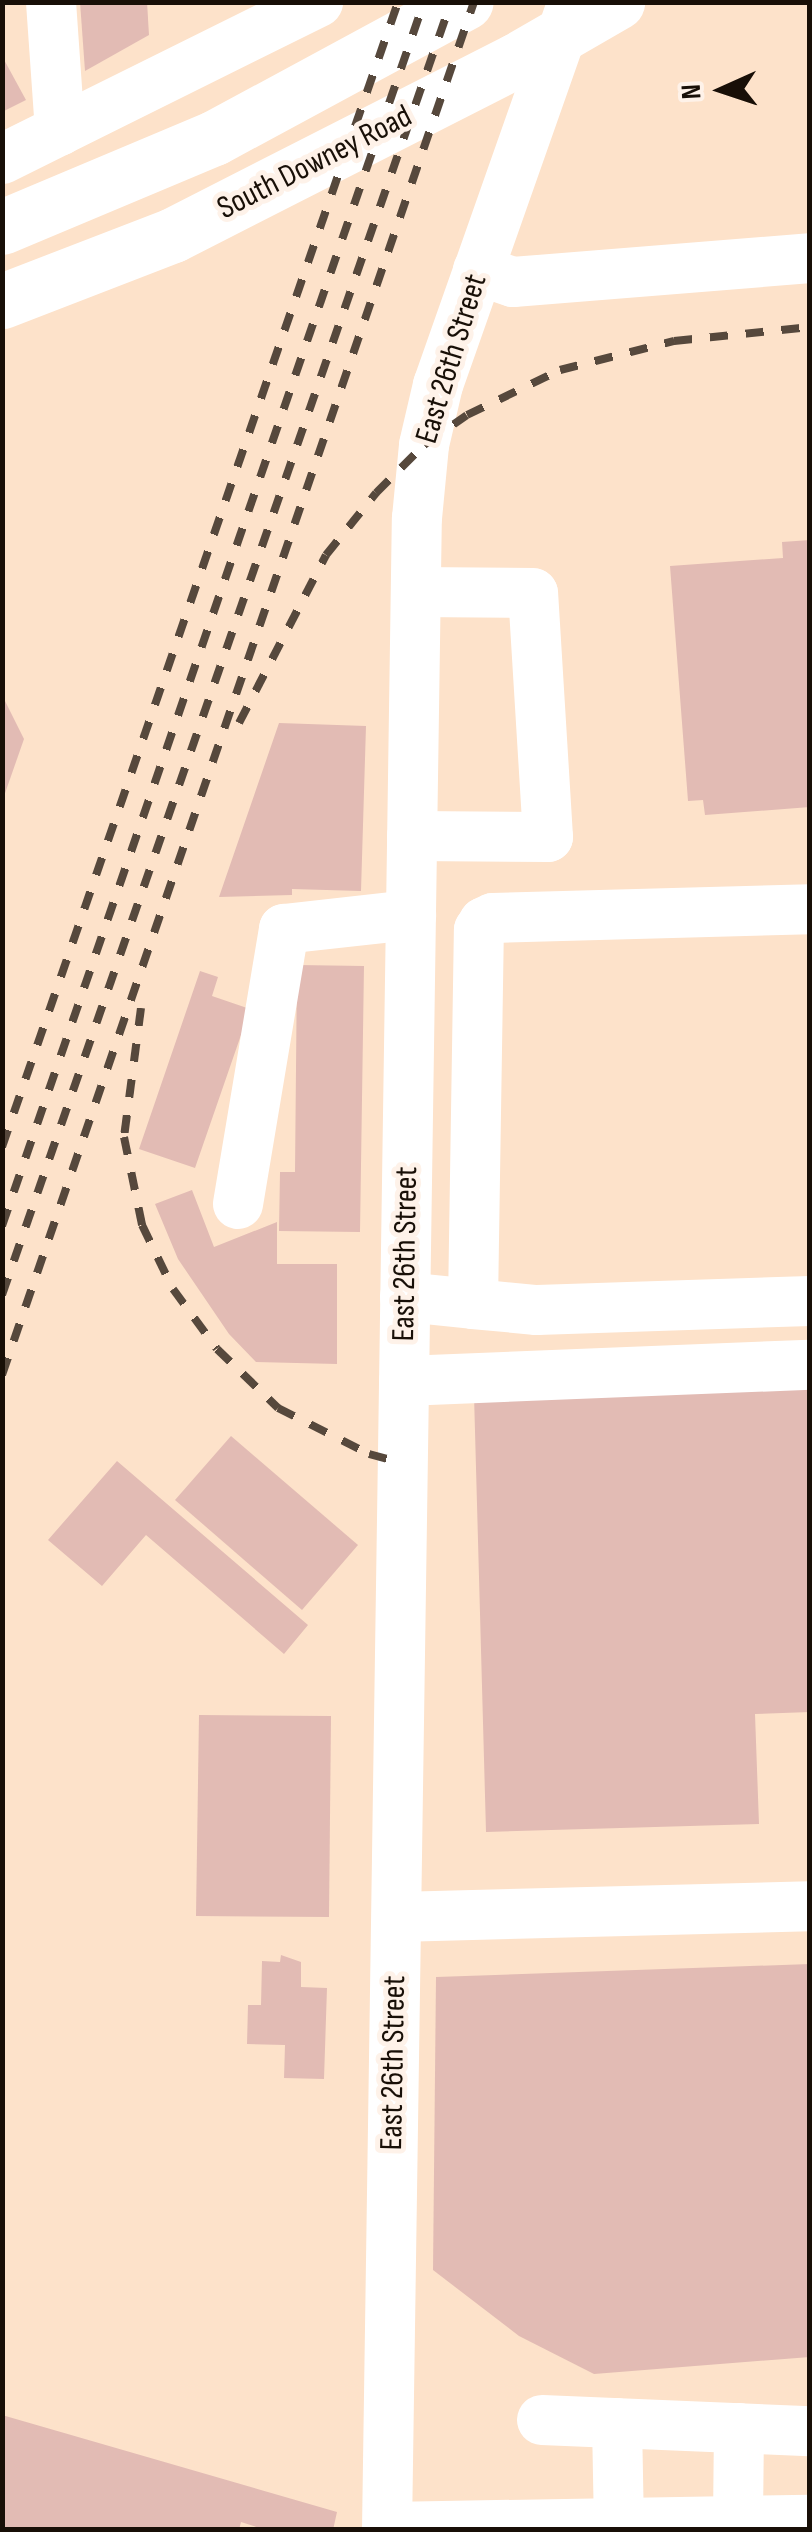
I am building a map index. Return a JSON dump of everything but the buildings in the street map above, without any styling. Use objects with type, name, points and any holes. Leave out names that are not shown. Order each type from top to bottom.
[{"type":"main road","points":[[2,228],[214,138],[466,2]]},
{"type":"main road","name":"South Downey Road","points":[[2,301],[174,235],[514,61],[617,2]]},
{"type":"street","points":[[50,2],[60,132]]},
{"type":"street","points":[[2,158],[318,2]]},
{"type":"street","name":"East 26th Street","points":[[387,2528],[416,592],[424,444],[438,384],[572,2]]},
{"type":"street","points":[[478,270],[514,282],[810,258]]},
{"type":"street","points":[[412,836],[548,837],[533,593],[416,592]]},
{"type":"street","points":[[473,1304],[479,930],[484,922],[492,918],[810,909]]},
{"type":"street","points":[[238,1204],[284,929],[411,915]]},
{"type":"street","points":[[405,1297],[537,1310],[810,1301]]},
{"type":"street","points":[[404,1381],[810,1365]]},
{"type":"street","points":[[396,1917],[810,1906]]},
{"type":"street","points":[[542,2420],[810,2431]]},
{"type":"street","points":[[617,2423],[619,2524]]},
{"type":"street","points":[[738,2521],[739,2428]]},
{"type":"street","points":[[387,2528],[810,2520]]},
{"type":"railway","points":[[2,1147],[398,2]]},
{"type":"railway","points":[[2,1226],[424,2]]},
{"type":"railway","points":[[2,1295],[451,2]]},
{"type":"railway","points":[[2,1375],[474,2]]},
{"type":"railway","points":[[239,723],[326,555],[376,493],[424,445],[467,415],[560,370],[674,341],[810,327]]},
{"type":"railway","points":[[141,1008],[124,1137],[142,1225],[173,1289],[217,1349],[278,1408],[369,1454],[403,1463]]}]
